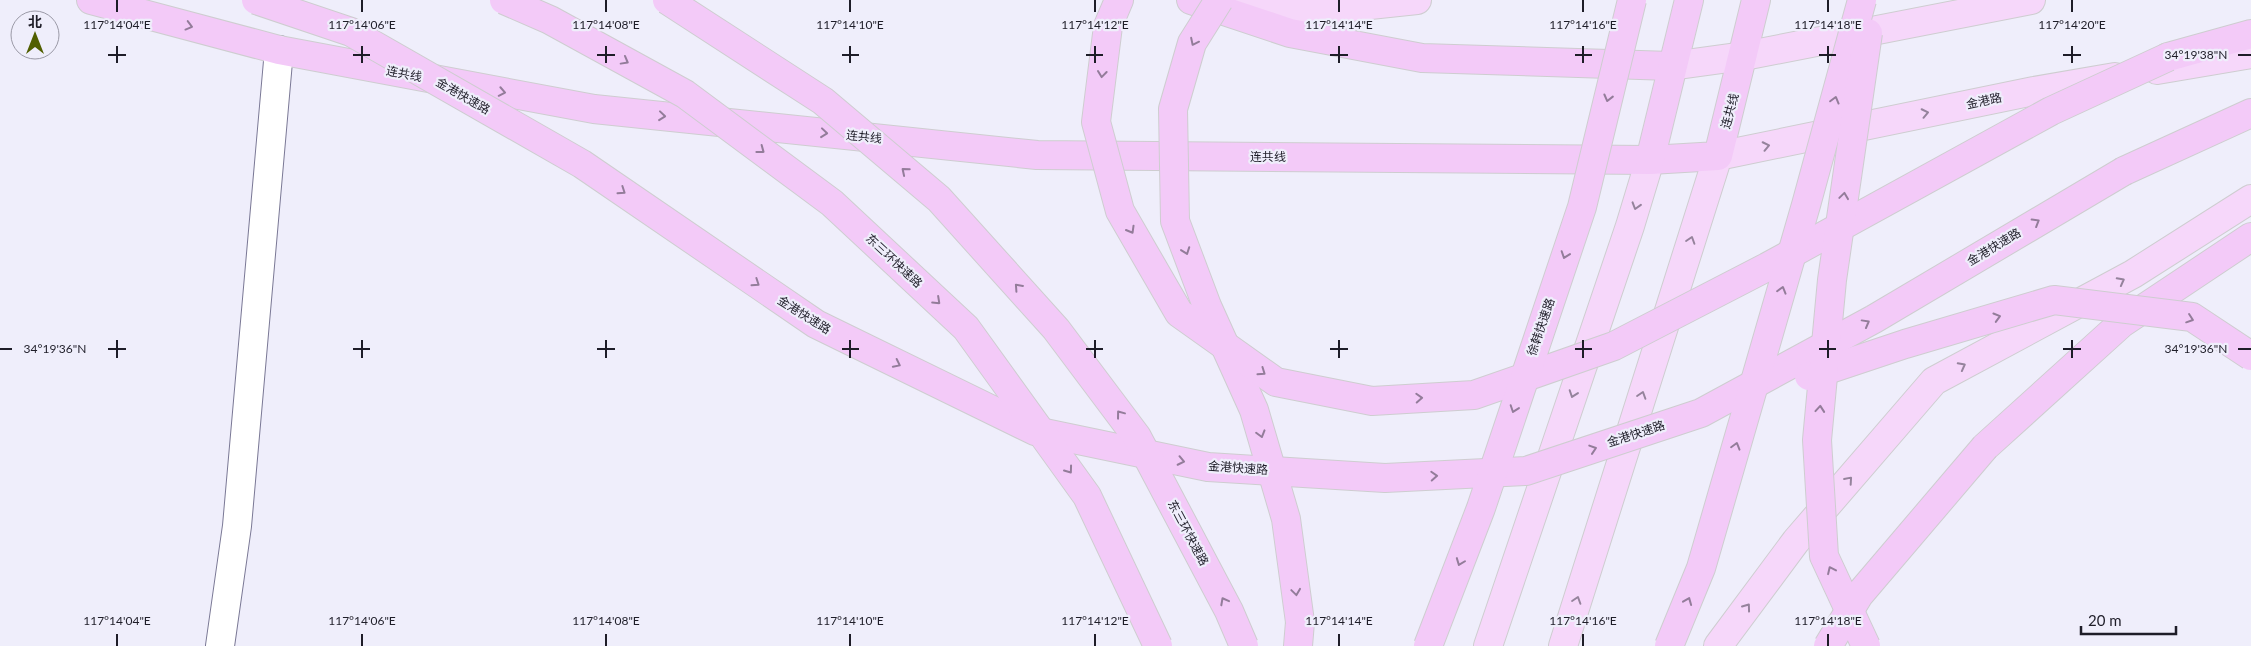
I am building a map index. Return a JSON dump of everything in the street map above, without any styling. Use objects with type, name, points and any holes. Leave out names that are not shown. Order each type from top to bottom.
[{"type":"highway","name":"连共线","points":[[91,0],[279,50],[594,109],[1037,155],[1650,160],[1718,156],[1744,56],[1756,0]]},
{"type":"highway","name":"金港快速路","points":[[256,0],[352,32],[582,164],[816,324],[1035,430],[1208,467],[1385,478],[1526,471],[1701,413],[1874,319],[2124,171],[2251,114]]},
{"type":"highway","name":"东三环快速路","points":[[504,0],[550,20],[685,94],[832,203],[966,328],[1087,496],[1158,646]]},
{"type":"highway","name":"东三环快速路","points":[[667,0],[823,101],[910,174],[939,199],[1056,329],[1137,437],[1229,611],[1244,646]]},
{"type":"highway","points":[[1119,0],[1108,26],[1096,122],[1120,211],[1179,313],[1276,382],[1372,401],[1474,395],[1614,346],[1767,267],[2051,111],[2168,57],[2251,34]]},
{"type":"highway","points":[[1191,0],[1290,33],[1422,58],[1671,66]]},
{"type":"highway","points":[[1218,0],[1192,43],[1173,109],[1175,221],[1207,306],[1254,410],[1286,518],[1300,622],[1298,646]]},
{"type":"highway","name":"徐韩快速路","points":[[1428,646],[1480,508],[1582,207],[1632,0]]},
{"type":"highway","points":[[1650,160],[1671,66],[1689,0]]},
{"type":"highway","points":[[1669,646],[1701,568],[1806,205],[1862,0]]},
{"type":"highway","points":[[1866,646],[1824,556],[1817,440],[1832,280],[1873,0]]},
{"type":"highway","points":[[1828,646],[1859,595],[1985,448],[2122,323],[2251,237]]},
{"type":"highway","points":[[1701,413],[1904,344],[2054,300],[2192,317],[2251,356]]},
{"type":"main road","points":[[1218,0],[1304,12],[1417,0]]},
{"type":"main road","points":[[1671,66],[1744,56],[2031,0]]},
{"type":"main road","name":"金港路","points":[[1718,156],[2034,91],[2251,54]]},
{"type":"main road","points":[[1562,646],[1718,156]]},
{"type":"main road","points":[[1488,646],[1630,226],[1650,160]]},
{"type":"main road","points":[[1718,646],[1796,541],[1934,381],[2133,274],[2251,199]]},
{"type":"street","points":[[220,646],[237,526],[279,50]]}]
